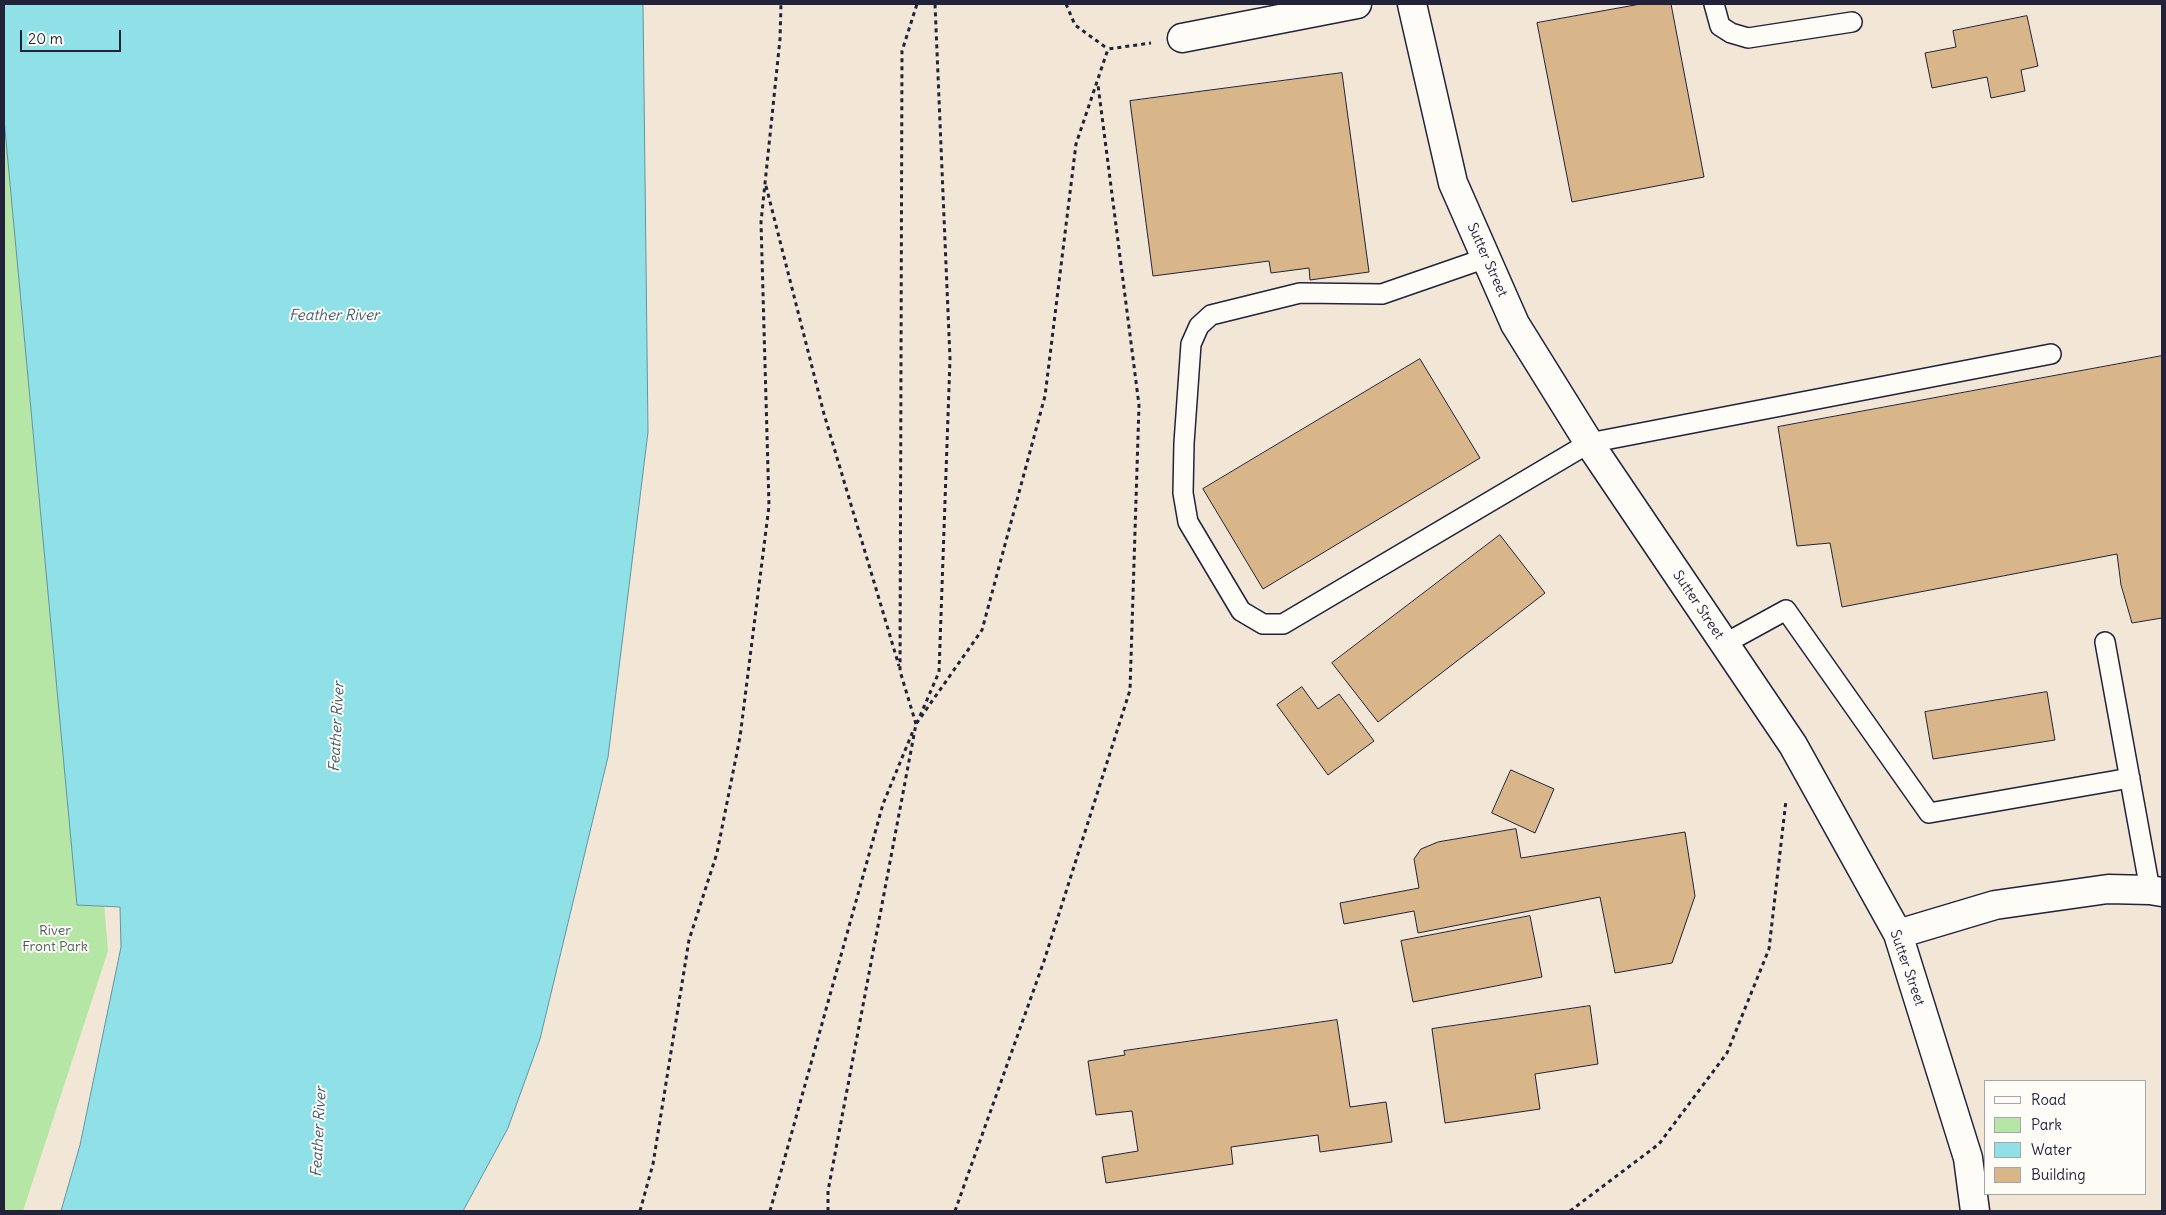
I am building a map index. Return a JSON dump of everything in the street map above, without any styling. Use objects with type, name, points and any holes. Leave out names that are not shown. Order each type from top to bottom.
[{"type":"main road","points":[[1182,38],[1357,4]]},
{"type":"main road","name":"Sutter Street","points":[[1412,4],[1453,183],[1515,324],[1589,443],[1793,745],[1898,934],[1968,1158],[1975,1211]]},
{"type":"main road","points":[[1898,934],[1995,905],[2108,889],[2156,891]]},
{"type":"lane","points":[[1714,4],[1720,26],[1731,33],[1748,38],[1852,22]]},
{"type":"lane","points":[[1486,258],[1382,294],[1300,293],[1211,316],[1199,326],[1191,344],[1184,443],[1183,493],[1188,522],[1241,611],[1263,624],[1283,624],[1589,443],[2051,354]]},
{"type":"lane","points":[[1724,644],[1786,610],[1929,813],[2130,778]]},
{"type":"lane","points":[[2106,642],[2130,778],[2156,891]]},
{"type":"path","points":[[640,1211],[653,1164],[689,940],[717,853],[740,737],[767,515],[766,366],[761,222],[780,39],[781,4]]},
{"type":"path","points":[[900,671],[902,51],[917,4]]},
{"type":"path","points":[[770,1211],[882,804],[939,672],[950,359],[935,4]]},
{"type":"path","points":[[1066,4],[1075,25],[1108,49],[1182,38]]},
{"type":"path","points":[[828,1211],[830,1181],[916,724],[982,630],[1045,396],[1076,144],[1098,84],[1108,49]]},
{"type":"path","points":[[956,1211],[1044,962],[1130,690],[1138,405],[1098,84]]},
{"type":"path","points":[[765,183],[824,414],[916,724]]},
{"type":"path","points":[[1570,1211],[1659,1144],[1727,1053],[1769,949],[1787,798]]},
{"type":"green space","name":"River Front Park","points":[[4,4],[15,4],[44,159],[108,951],[23,1211],[4,1211]]},
{"type":"water","name":"Feather River","points":[[4,4],[643,4],[648,432],[608,757],[540,1039],[508,1128],[463,1211],[61,1211],[80,1145],[121,947],[120,907],[77,905],[4,119]]},
{"type":"building","points":[[1641,4],[1671,4],[1704,177],[1572,202],[1537,23]]},
{"type":"building","points":[[2027,16],[2038,66],[2021,70],[2025,91],[1991,98],[1987,77],[1932,88],[1925,53],[1956,47],[1953,31]]},
{"type":"building","points":[[1342,73],[1369,272],[1310,280],[1309,268],[1271,273],[1269,261],[1153,276],[1130,101]]},
{"type":"building","points":[[2162,356],[2162,618],[2132,623],[2121,585],[2117,554],[1842,607],[1830,543],[1797,546],[1778,427]]},
{"type":"building","points":[[1420,359],[1480,458],[1263,589],[1203,489]]},
{"type":"building","points":[[1500,535],[1545,593],[1378,722],[1332,663]]},
{"type":"building","points":[[1302,687],[1318,709],[1339,694],[1374,741],[1328,775],[1277,705]]},
{"type":"building","points":[[2047,692],[2055,740],[1933,759],[1925,712]]},
{"type":"building","points":[[1511,770],[1554,789],[1535,833],[1492,813]]},
{"type":"building","points":[[1516,829],[1521,858],[1685,832],[1695,896],[1672,963],[1615,973],[1600,897],[1418,933],[1414,911],[1344,924],[1340,903],[1419,888],[1414,859],[1421,849],[1438,842]]},
{"type":"building","points":[[1530,916],[1542,977],[1413,1002],[1401,941]]},
{"type":"building","points":[[1590,1006],[1598,1064],[1535,1074],[1540,1109],[1445,1123],[1432,1029]]},
{"type":"building","points":[[1337,1020],[1350,1107],[1386,1102],[1392,1142],[1320,1152],[1318,1135],[1231,1147],[1233,1164],[1106,1183],[1102,1157],[1138,1151],[1132,1111],[1096,1115],[1088,1061],[1125,1055],[1124,1051]]}]
